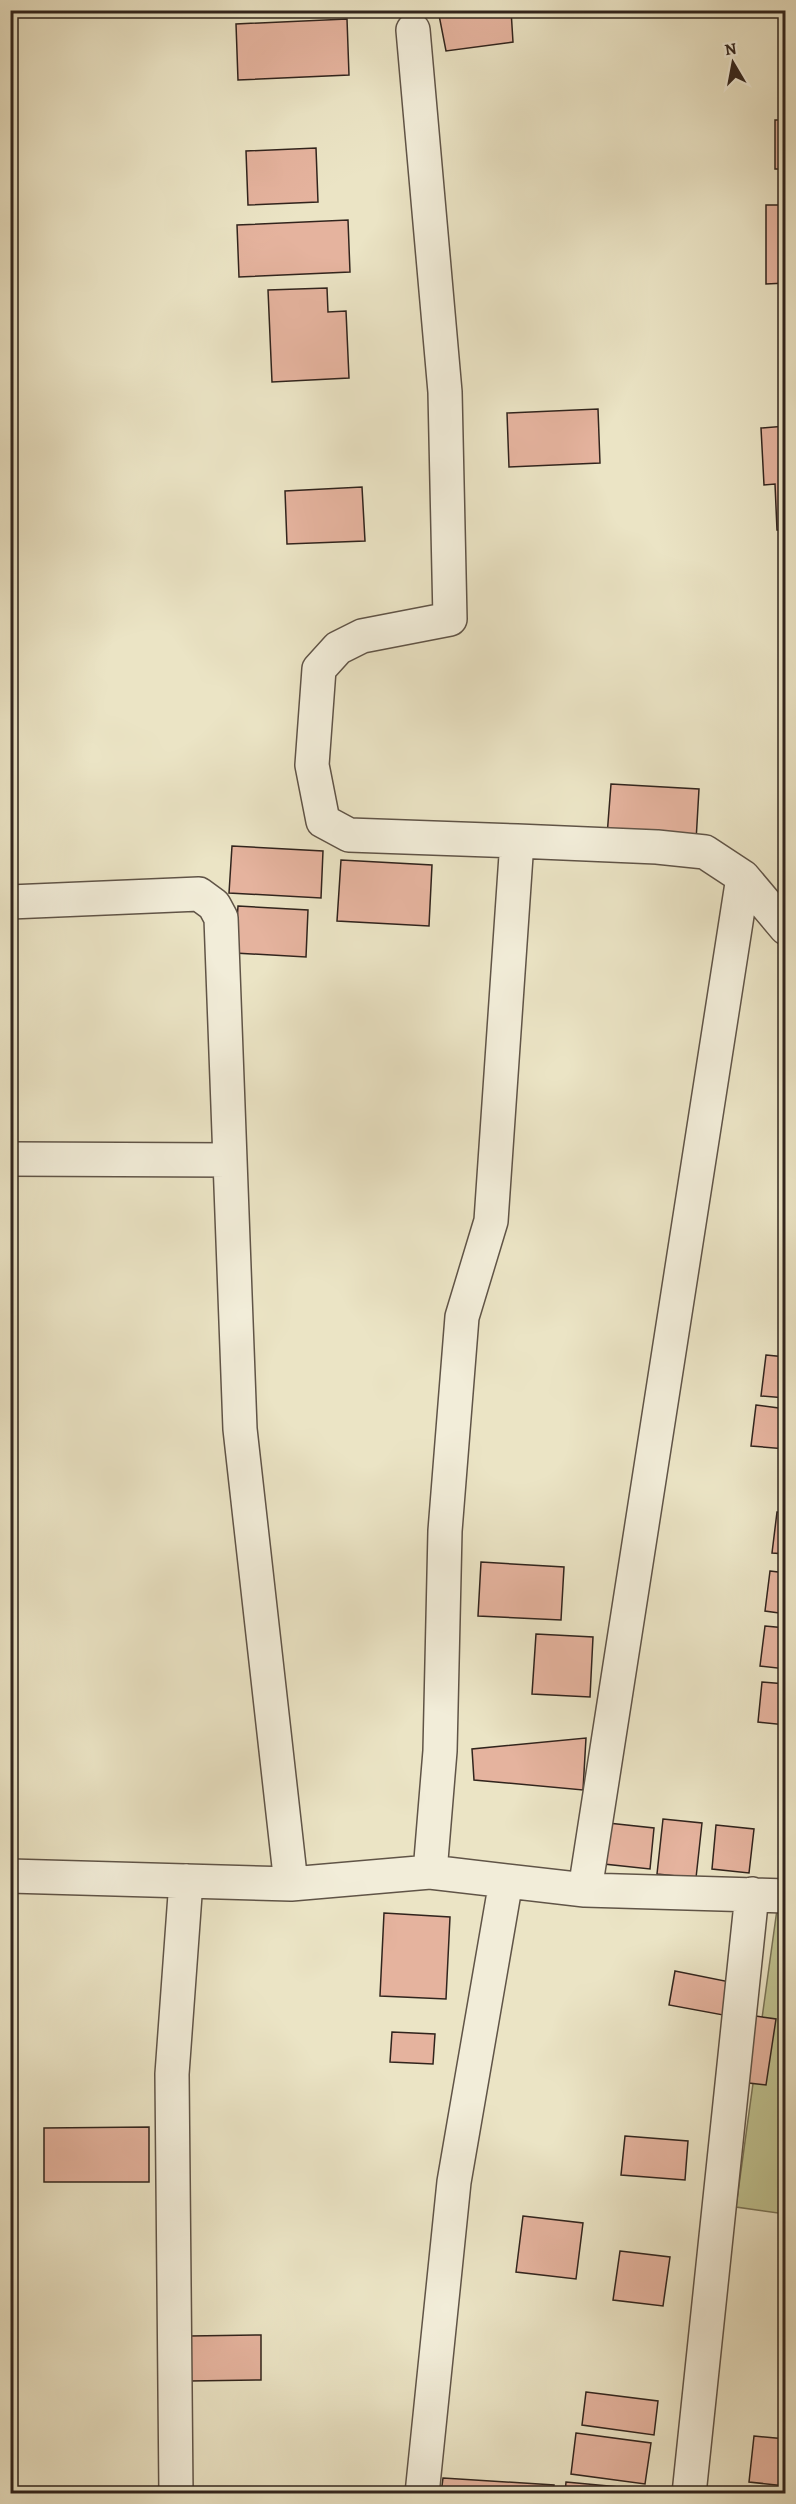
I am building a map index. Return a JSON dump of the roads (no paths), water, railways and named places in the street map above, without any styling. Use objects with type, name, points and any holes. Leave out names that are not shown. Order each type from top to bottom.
[{"type":"street","points":[[413,30],[445,392],[450,619],[362,636],[338,648],[319,669],[312,765],[323,821],[349,835],[657,847],[705,852],[743,877],[786,928]]},
{"type":"street","points":[[430,1872],[440,1751],[445,1531],[462,1317],[491,1221],[517,841]]},
{"type":"street","points":[[585,1890],[743,877]]},
{"type":"street","points":[[10,902],[199,894],[214,904],[221,918],[240,1429],[291,1884]]},
{"type":"street","points":[[10,1159],[230,1160]]},
{"type":"street","points":[[10,1876],[291,1884],[430,1872],[585,1890],[786,1896]]},
{"type":"street","points":[[176,2493],[172,2074],[186,1881]]},
{"type":"street","points":[[422,2493],[454,2182],[506,1881]]},
{"type":"street","points":[[689,2493],[752,1894]]}]
